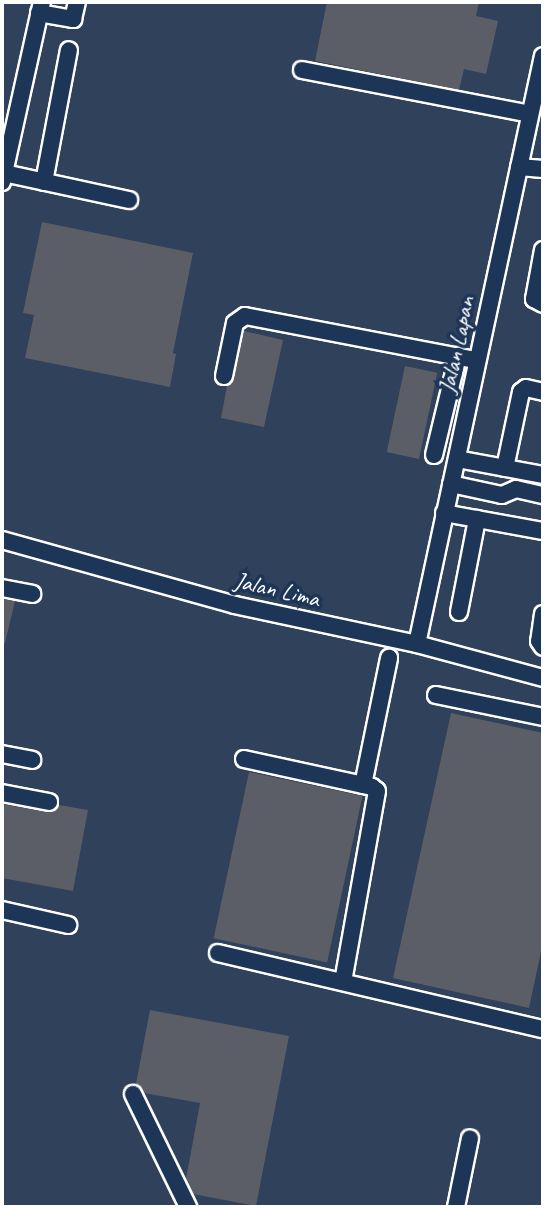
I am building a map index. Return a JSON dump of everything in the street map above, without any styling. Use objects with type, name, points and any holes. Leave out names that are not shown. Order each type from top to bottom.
[{"type":"street","points":[[77,2],[73,19],[40,8],[3,177],[44,182],[129,200]]},
{"type":"street","points":[[44,182],[69,50]]},
{"type":"street","name":"Jalan Lapan","points":[[417,644],[543,55]]},
{"type":"street","points":[[302,70],[530,114]]},
{"type":"street","points":[[519,167],[543,169]]},
{"type":"street","points":[[543,250],[534,299],[543,304]]},
{"type":"street","points":[[224,376],[235,323],[246,316],[476,360]]},
{"type":"street","points":[[434,454],[458,356]]},
{"type":"street","points":[[505,468],[521,392],[526,388],[543,391]]},
{"type":"street","points":[[457,459],[543,475]]},
{"type":"street","points":[[451,484],[502,495],[516,489],[543,495]]},
{"type":"street","points":[[444,513],[543,531]]},
{"type":"street","points":[[458,612],[477,519]]},
{"type":"street","name":"Jalan Lima","points":[[2,540],[235,605],[417,644],[543,678]]},
{"type":"street","points":[[2,588],[32,594]]},
{"type":"street","points":[[543,614],[538,640],[543,646]]},
{"type":"street","points":[[363,785],[389,658]]},
{"type":"street","points":[[436,695],[543,717]]},
{"type":"street","points":[[2,754],[32,760]]},
{"type":"street","points":[[244,759],[372,787],[378,796],[343,981]]},
{"type":"street","points":[[2,793],[49,803]]},
{"type":"street","points":[[2,910],[68,925]]},
{"type":"street","points":[[218,953],[543,1029]]},
{"type":"street","points":[[133,1094],[188,1207]]},
{"type":"street","points":[[456,1207],[470,1138]]},
{"type":"shaded area","points":[[2,2],[543,2],[543,1207],[2,1207]]},
{"type":"building","points":[[327,2],[479,2],[476,16],[498,21],[486,74],[464,69],[459,90],[315,61]]},
{"type":"building","points":[[42,222],[193,253],[173,353],[176,354],[170,387],[25,358],[34,315],[23,313]]},
{"type":"building","points":[[244,331],[283,340],[264,427],[221,418],[227,386],[234,378]]},
{"type":"building","points":[[405,366],[437,373],[419,459],[387,452]]},
{"type":"building","points":[[2,599],[15,601],[5,643],[2,643]]},
{"type":"building","points":[[451,713],[543,733],[543,942],[529,1008],[393,978]]},
{"type":"building","points":[[249,772],[362,796],[327,962],[214,938]]},
{"type":"building","points":[[2,804],[47,812],[53,812],[59,805],[88,810],[73,891],[2,878]]},
{"type":"building","points":[[150,1010],[289,1036],[256,1206],[193,1194],[186,1179],[200,1103],[144,1093],[136,1084]]}]
